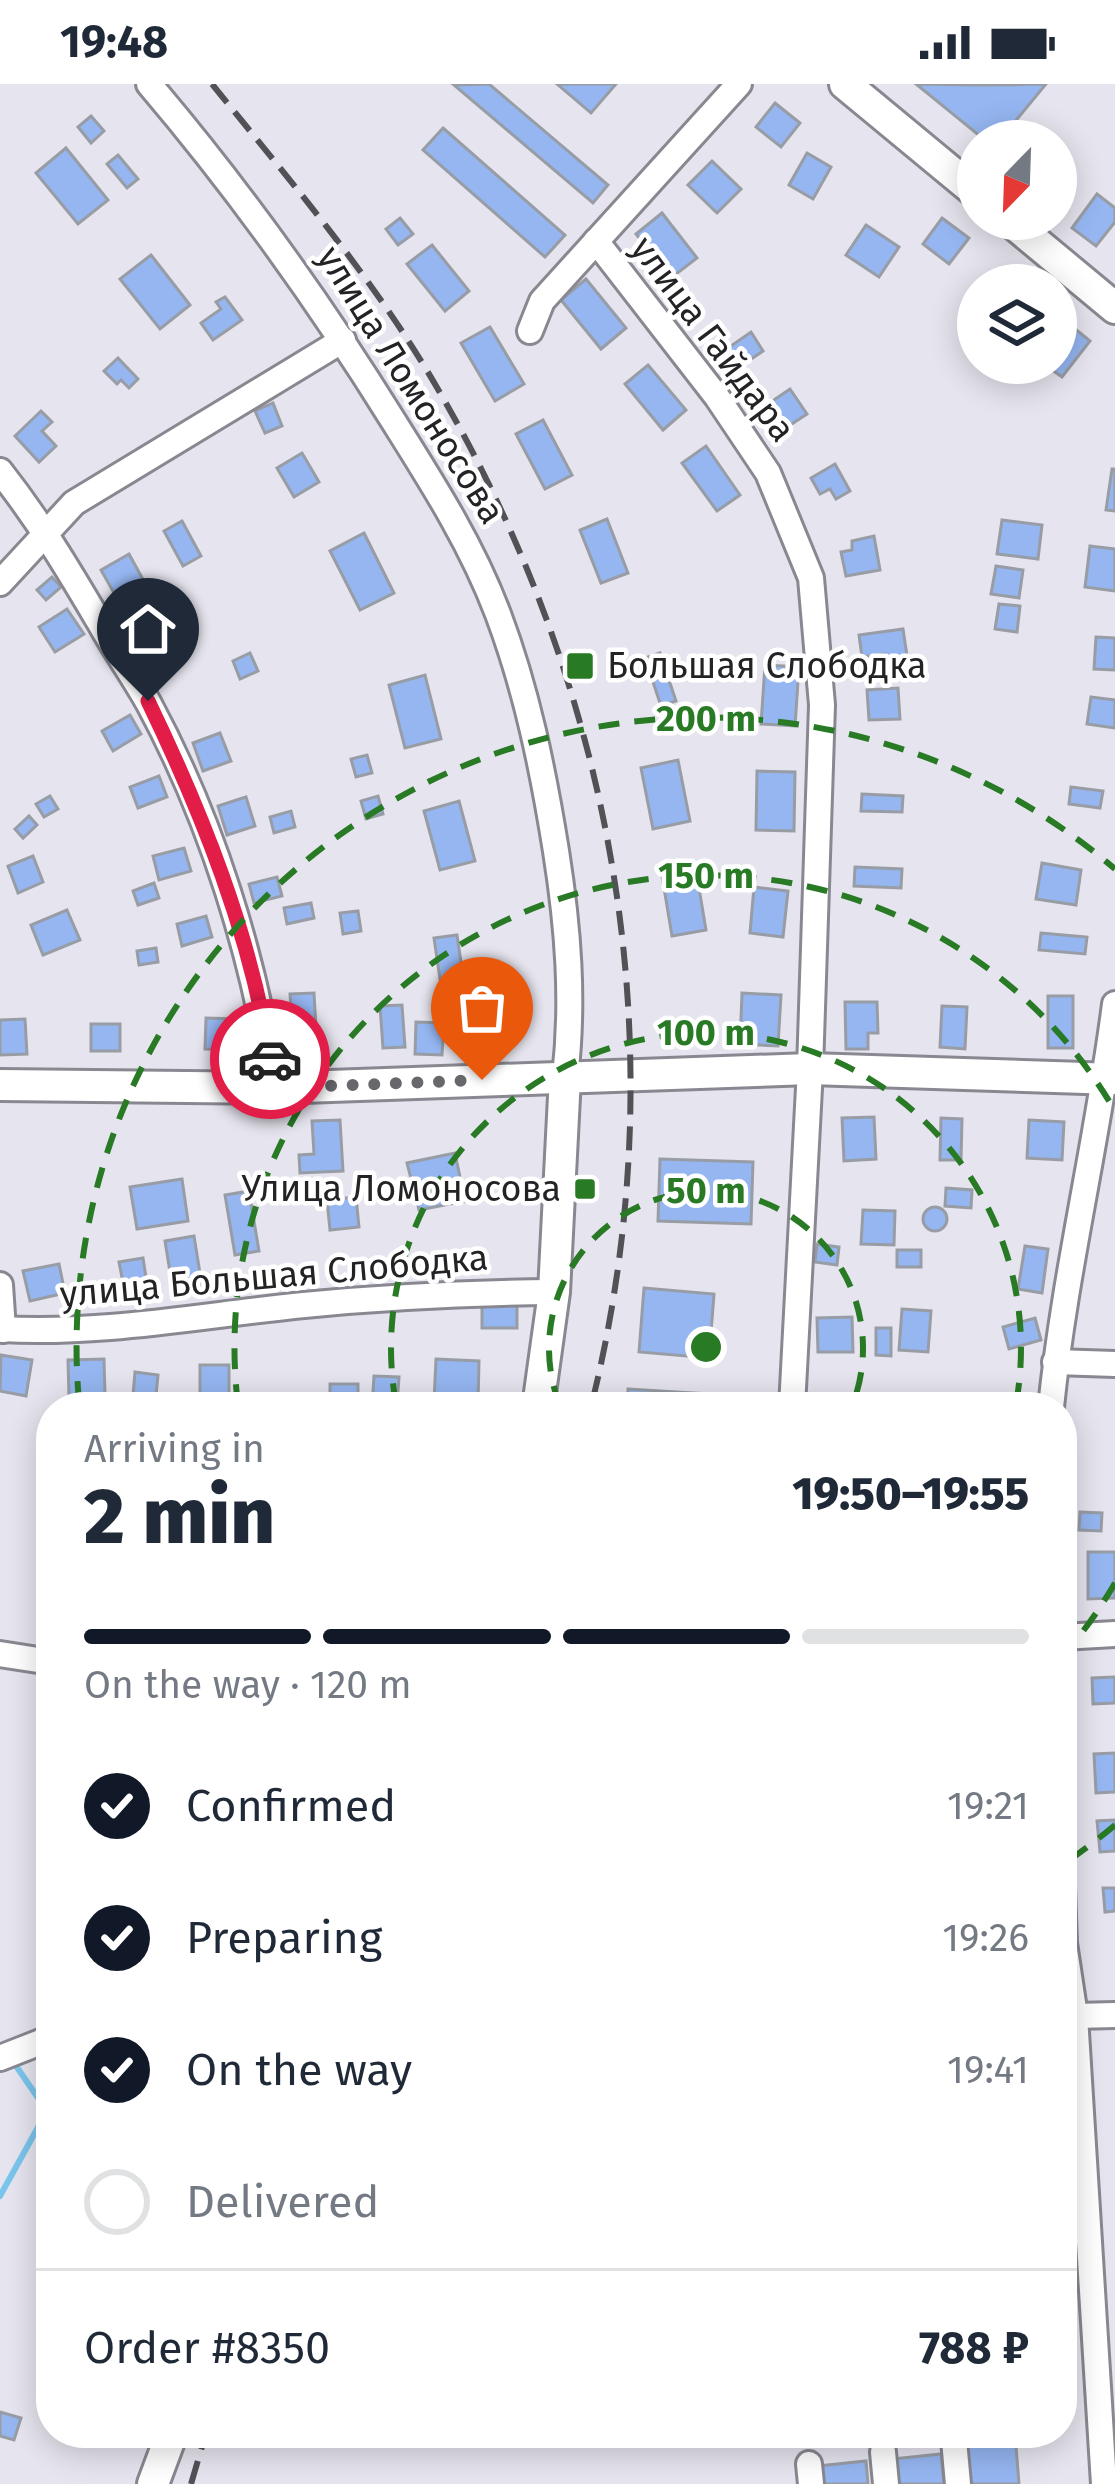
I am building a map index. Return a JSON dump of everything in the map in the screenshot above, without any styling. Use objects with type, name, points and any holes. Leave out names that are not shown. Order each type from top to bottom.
[{"type":"main road","points":[[845,84],[957,177]]},
{"type":"main road","points":[[1033,240],[1115,308]]},
{"type":"main road","points":[[0,1085],[274,1088],[810,1069],[1110,1079]]},
{"type":"main road","name":"улица Ломоносова","points":[[540,1392],[554,1292],[565,1077]]},
{"type":"main road","points":[[153,2484],[166,2448]]},
{"type":"street","name":"улица Ломоносова","points":[[149,84],[263,226],[343,340],[438,490],[471,553],[518,671],[547,782],[563,898],[570,1019],[565,1077]]},
{"type":"street","points":[[530,331],[542,301],[739,84]]},
{"type":"street","name":"улица Гайдара","points":[[596,241],[717,397],[768,473],[811,578],[822,705],[793,1392]]},
{"type":"street","points":[[0,583],[74,503],[343,340]]},
{"type":"street","points":[[0,471],[47,531],[148,701],[182,770],[234,915],[264,1022],[274,1088]]},
{"type":"street","points":[[1052,1392],[1066,1276],[1110,1079],[1115,1004]]},
{"type":"street","points":[[0,1286],[1,1330]]},
{"type":"street","name":"улица Большая Слободка","points":[[1,1330],[148,1325],[304,1305],[453,1293],[554,1292]]},
{"type":"street","points":[[1055,1362],[1115,1364]]},
{"type":"street","points":[[1077,1636],[1115,1634]]},
{"type":"street","points":[[0,1654],[36,1659]]},
{"type":"street","points":[[1077,2016],[1115,2015]]},
{"type":"street","points":[[0,2058],[36,2044]]},
{"type":"street","points":[[1077,2048],[1104,2484]]},
{"type":"street","points":[[955,2448],[958,2484]]},
{"type":"street","points":[[883,2452],[886,2484]]},
{"type":"building","points":[[489,84],[608,185],[593,203],[454,85]]},
{"type":"building","points":[[557,84],[616,84],[591,113]]},
{"type":"building","points":[[916,84],[1046,84],[1016,120],[960,120]]},
{"type":"building","points":[[775,103],[800,123],[781,147],[756,127]]},
{"type":"building","points":[[91,116],[104,131],[91,143],[78,127]]},
{"type":"building","points":[[443,128],[565,235],[545,257],[423,150]]},
{"type":"building","points":[[66,148],[108,200],[78,224],[36,173]]},
{"type":"building","points":[[807,153],[831,167],[813,199],[789,185]]},
{"type":"building","points":[[118,155],[138,179],[127,188],[107,164]]},
{"type":"building","points":[[712,161],[741,189],[717,213],[688,185]]},
{"type":"building","points":[[1097,194],[1115,208],[1115,222],[1096,246],[1077,232],[1077,221]]},
{"type":"building","points":[[662,213],[697,258],[671,278],[636,234]]},
{"type":"building","points":[[400,218],[413,234],[398,245],[386,229]]},
{"type":"building","points":[[942,218],[957,229],[957,240],[967,240],[949,264],[923,244]]},
{"type":"building","points":[[866,225],[899,247],[879,277],[846,255]]},
{"type":"building","points":[[432,245],[469,291],[445,311],[407,264]]},
{"type":"building","points":[[151,255],[190,305],[160,329],[120,279]]},
{"type":"building","points":[[586,279],[626,328],[601,349],[561,300]]},
{"type":"building","points":[[225,297],[242,320],[213,340],[201,323],[221,309],[216,302]]},
{"type":"building","points":[[490,327],[524,384],[495,401],[461,343]]},
{"type":"building","points":[[1077,330],[1090,341],[1077,358]]},
{"type":"building","points":[[751,332],[763,351],[738,368],[725,350]]},
{"type":"building","points":[[118,358],[138,379],[129,388],[104,371]]},
{"type":"building","points":[[648,365],[686,410],[663,430],[625,384]]},
{"type":"building","points":[[790,389],[807,414],[781,431],[765,406]]},
{"type":"building","points":[[273,403],[282,426],[265,433],[255,411]]},
{"type":"building","points":[[41,411],[52,422],[42,431],[56,446],[39,462],[15,436]]},
{"type":"building","points":[[543,420],[572,475],[545,489],[516,434]]},
{"type":"building","points":[[706,446],[740,495],[717,511],[682,463]]},
{"type":"building","points":[[302,453],[319,482],[294,497],[277,468]]},
{"type":"building","points":[[835,464],[850,491],[836,499],[830,489],[820,494],[811,478]]},
{"type":"building","points":[[1115,469],[1115,511],[1106,510]]},
{"type":"building","points":[[607,519],[628,573],[601,583],[580,530]]},
{"type":"building","points":[[1002,520],[1042,525],[1038,559],[997,554]]},
{"type":"building","points":[[182,521],[201,556],[183,566],[164,531]]},
{"type":"building","points":[[364,533],[394,593],[360,610],[330,551]]},
{"type":"building","points":[[874,536],[880,570],[846,576],[841,552],[852,550],[852,541]]},
{"type":"building","points":[[1090,546],[1115,549],[1115,591],[1085,587]]},
{"type":"building","points":[[129,554],[146,585],[118,600],[101,570]]},
{"type":"building","points":[[996,566],[1023,570],[1019,598],[991,594]]},
{"type":"building","points":[[52,577],[61,587],[46,600],[37,590]]},
{"type":"building","points":[[999,604],[1020,606],[1017,632],[995,629]]},
{"type":"building","points":[[67,609],[84,634],[55,652],[39,627]]},
{"type":"building","points":[[903,629],[910,676],[889,679],[885,654],[862,657],[859,635]]},
{"type":"building","points":[[1096,637],[1115,638],[1115,670],[1094,669]]},
{"type":"building","points":[[250,653],[258,671],[240,679],[233,661]]},
{"type":"building","points":[[660,653],[676,701],[661,706],[645,658]]},
{"type":"building","points":[[765,665],[799,667],[795,726],[761,724]]},
{"type":"building","points":[[425,675],[441,739],[405,748],[389,685]]},
{"type":"building","points":[[898,688],[900,719],[869,720],[867,690]]},
{"type":"building","points":[[1091,697],[1115,700],[1115,728],[1087,724]]},
{"type":"building","points":[[130,715],[141,734],[113,751],[102,731]]},
{"type":"building","points":[[220,733],[231,761],[203,771],[193,743]]},
{"type":"building","points":[[367,755],[372,773],[356,777],[351,759]]},
{"type":"building","points":[[678,760],[690,821],[653,829],[641,768]]},
{"type":"building","points":[[757,771],[795,772],[794,831],[756,830]]},
{"type":"building","points":[[159,776],[167,797],[138,808],[130,787]]},
{"type":"building","points":[[1071,787],[1103,791],[1100,808],[1069,804]]},
{"type":"building","points":[[862,794],[903,796],[902,812],[861,811]]},
{"type":"building","points":[[50,796],[58,809],[44,817],[36,804]]},
{"type":"building","points":[[378,796],[383,814],[366,819],[361,801]]},
{"type":"building","points":[[246,797],[255,826],[227,835],[218,806]]},
{"type":"building","points":[[459,801],[475,861],[440,870],[424,811]]},
{"type":"building","points":[[291,811],[295,827],[274,833],[270,817]]},
{"type":"building","points":[[29,816],[37,825],[23,838],[15,829]]},
{"type":"building","points":[[184,848],[191,871],[159,880],[153,856]]},
{"type":"building","points":[[33,856],[43,882],[18,893],[8,866]]},
{"type":"building","points":[[1042,863],[1081,870],[1076,905],[1036,899]]},
{"type":"building","points":[[695,864],[706,930],[672,936],[661,870]]},
{"type":"building","points":[[855,867],[902,869],[901,888],[854,886]]},
{"type":"building","points":[[277,877],[282,896],[254,903],[249,884]]},
{"type":"building","points":[[154,883],[159,898],[138,905],[133,891]]},
{"type":"building","points":[[754,887],[788,891],[783,937],[750,933]]},
{"type":"building","points":[[311,903],[314,918],[287,924],[284,908]]},
{"type":"building","points":[[67,910],[80,940],[43,955],[31,925]]},
{"type":"building","points":[[358,911],[361,931],[343,934],[340,913]]},
{"type":"building","points":[[206,916],[212,937],[182,946],[177,924]]},
{"type":"building","points":[[1041,933],[1087,937],[1085,954],[1039,950]]},
{"type":"building","points":[[457,935],[463,976],[440,979],[434,938]]},
{"type":"building","points":[[156,948],[158,962],[139,965],[137,951]]},
{"type":"building","points":[[314,993],[317,1046],[293,1047],[290,994]]},
{"type":"building","points":[[742,993],[781,995],[778,1046],[740,1044]]},
{"type":"building","points":[[1048,996],[1073,996],[1073,1048],[1048,1048]]},
{"type":"building","points":[[845,1002],[877,1002],[878,1033],[868,1033],[868,1049],[846,1049]]},
{"type":"building","points":[[510,1003],[510,1033],[483,1034],[481,1005]]},
{"type":"building","points":[[402,1005],[405,1047],[383,1048],[380,1006]]},
{"type":"building","points":[[942,1006],[967,1007],[965,1049],[940,1047]]},
{"type":"building","points":[[206,1018],[237,1019],[236,1050],[205,1049]]},
{"type":"building","points":[[25,1019],[27,1054],[0,1055],[0,1020]]},
{"type":"building","points":[[416,1022],[444,1023],[442,1055],[415,1054]]},
{"type":"building","points":[[91,1024],[120,1024],[120,1051],[91,1051]]},
{"type":"building","points":[[874,1117],[876,1159],[844,1161],[842,1118]]},
{"type":"building","points":[[941,1118],[962,1119],[961,1160],[940,1160]]},
{"type":"building","points":[[340,1120],[343,1171],[300,1173],[299,1155],[314,1154],[312,1121]]},
{"type":"building","points":[[1029,1120],[1064,1122],[1062,1160],[1027,1158]]},
{"type":"building","points":[[455,1153],[465,1201],[419,1210],[407,1163]]},
{"type":"building","points":[[660,1159],[753,1162],[751,1224],[658,1221]]},
{"type":"building","points":[[182,1179],[188,1221],[137,1229],[130,1187]]},
{"type":"building","points":[[946,1188],[972,1190],[971,1208],[945,1206]]},
{"type":"building","points":[[249,1191],[259,1251],[235,1255],[225,1195]]},
{"type":"building","points":[[356,1197],[359,1227],[330,1230],[327,1200]]},
{"type":"building","points":[[935,1207],[944,1210],[944,1228],[935,1231],[926,1228],[923,1219],[926,1210]]},
{"type":"building","points":[[863,1210],[895,1211],[894,1245],[861,1244]]},
{"type":"building","points":[[194,1236],[203,1292],[174,1297],[165,1241]]},
{"type":"building","points":[[817,1244],[839,1247],[837,1265],[815,1262]]},
{"type":"building","points":[[1025,1246],[1048,1249],[1042,1293],[1018,1289]]},
{"type":"building","points":[[897,1250],[921,1250],[921,1267],[897,1267]]},
{"type":"building","points":[[143,1258],[147,1284],[124,1288],[119,1262]]},
{"type":"building","points":[[59,1264],[65,1293],[30,1301],[23,1271]]},
{"type":"building","points":[[644,1288],[714,1294],[709,1358],[639,1352]]},
{"type":"building","points":[[482,1302],[517,1302],[517,1328],[482,1328]]},
{"type":"building","points":[[902,1309],[931,1311],[928,1352],[899,1350]]},
{"type":"building","points":[[852,1317],[853,1352],[818,1352],[817,1318]]},
{"type":"building","points":[[1035,1318],[1041,1340],[1009,1349],[1003,1327]]},
{"type":"building","points":[[876,1328],[891,1328],[891,1356],[876,1355]]},
{"type":"building","points":[[1,1355],[32,1360],[26,1396],[0,1391]]},
{"type":"building","points":[[104,1359],[105,1392],[69,1392],[68,1360]]},
{"type":"building","points":[[436,1359],[479,1361],[478,1392],[434,1392]]},
{"type":"building","points":[[200,1365],[229,1365],[229,1392],[200,1392]]},
{"type":"building","points":[[135,1372],[158,1375],[156,1392],[133,1392]]},
{"type":"building","points":[[374,1376],[399,1377],[398,1392],[373,1392]]},
{"type":"building","points":[[330,1384],[358,1384],[358,1392],[330,1392]]},
{"type":"building","points":[[1080,1512],[1102,1513],[1101,1531],[1079,1530]]},
{"type":"building","points":[[1088,1552],[1115,1552],[1115,1598],[1088,1599]]},
{"type":"building","points":[[1115,1677],[1115,1703],[1093,1704],[1092,1678]]},
{"type":"building","points":[[1115,1753],[1115,1792],[1096,1793],[1094,1754]]},
{"type":"building","points":[[1115,1820],[1115,1851],[1100,1852],[1097,1821]]},
{"type":"building","points":[[1103,1888],[1115,1888],[1115,1911],[1105,1912]]},
{"type":"building","points":[[0,2412],[21,2418],[14,2440],[0,2436]]},
{"type":"building","points":[[963,2448],[1016,2448],[1019,2484],[966,2484]]},
{"type":"building","points":[[941,2454],[944,2484],[895,2484],[892,2459]]},
{"type":"building","points":[[866,2461],[868,2484],[819,2484],[817,2466]]},
{"type":"waterway","points":[[12,2060],[36,2095]]},
{"type":"waterway","points":[[0,2196],[36,2131]]},
{"type":"railway","points":[[212,84],[360,271],[439,391],[501,509],[551,631],[589,757],[615,884],[629,1014],[629,1145],[617,1276],[594,1392]]},
{"type":"railway","points":[[191,2484],[202,2448]]},
{"type":"way so far","points":[[270,1059],[274,1088],[482,1080]]},
{"type":"place","name":"Большая Слободка","points":[[580,666]]},
{"type":"place","name":"Улица Ломоносова","points":[[585,1189]]},
{"type":"route","points":[[148,701],[208,838],[234,915],[270,1059]]}]
